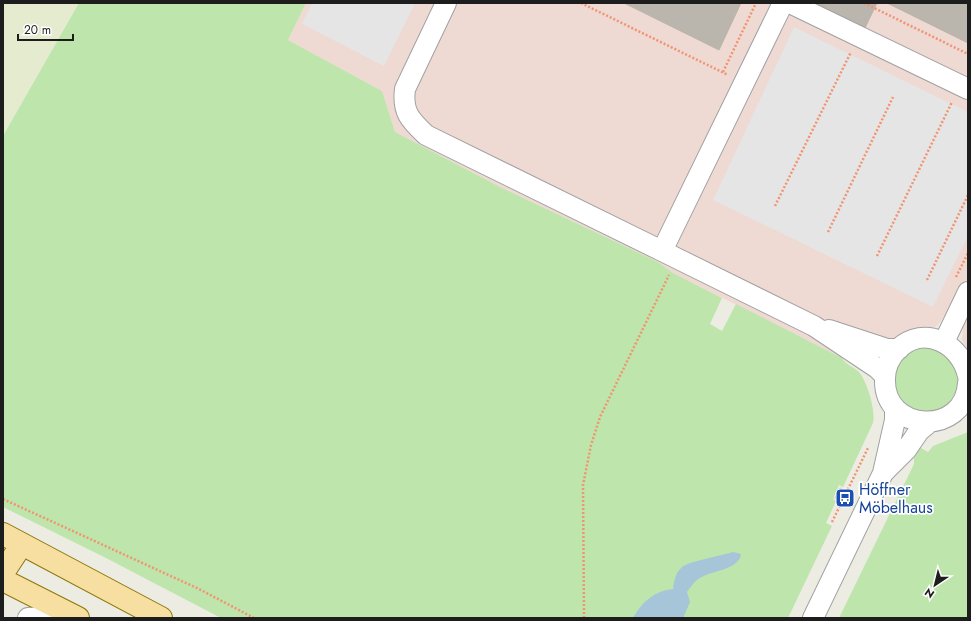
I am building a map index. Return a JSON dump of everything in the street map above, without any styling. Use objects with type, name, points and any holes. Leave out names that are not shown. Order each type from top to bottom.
[{"type":"main road","points":[[3,534],[161,618]]},
{"type":"main road","points":[[3,573],[22,544]]},
{"type":"main road","points":[[3,580],[76,617]]},
{"type":"street","points":[[446,3],[405,89],[403,102],[410,121],[426,135],[814,326],[877,368],[885,376]]},
{"type":"street","points":[[670,254],[744,82],[783,3]]},
{"type":"street","points":[[790,3],[968,89]]},
{"type":"street","points":[[944,342],[962,285]]},
{"type":"street","points":[[814,326],[886,349],[899,348]]},
{"type":"street","points":[[967,394],[954,413],[938,421],[930,422],[910,419],[895,408],[886,393],[885,376],[889,361],[899,348],[907,343],[925,338],[944,342],[953,348],[961,356],[968,376]]},
{"type":"street","points":[[813,618],[883,473],[896,420],[895,408]]},
{"type":"street","points":[[883,473],[906,450],[919,431],[930,422]]},
{"type":"street","points":[[28,618],[76,617]]},
{"type":"path","points":[[581,3],[744,82]]},
{"type":"path","points":[[723,72],[756,3]]},
{"type":"path","points":[[864,3],[968,54]]},
{"type":"path","points":[[775,206],[858,36]]},
{"type":"path","points":[[828,232],[893,97]]},
{"type":"path","points":[[877,256],[943,121]]},
{"type":"path","points":[[927,280],[968,195]]},
{"type":"path","points":[[962,285],[968,252]]},
{"type":"path","points":[[584,618],[583,485],[591,445],[600,417],[670,254]]},
{"type":"path","points":[[832,522],[870,444]]},
{"type":"path","points":[[3,499],[199,589],[254,618]]},
{"type":"shaded area","points":[[306,3],[968,3],[968,351],[962,340],[963,327],[944,316],[935,327],[890,340],[856,330],[842,358],[673,273],[658,262],[502,188],[395,132],[382,91],[288,40]]},
{"type":"shaded area","points":[[312,3],[415,3],[384,66],[302,24]]},
{"type":"shaded area","points":[[794,27],[968,112],[968,236],[933,307],[713,200]]},
{"type":"green space","points":[[3,3],[79,3],[3,136]]},
{"type":"green space","points":[[79,3],[306,3],[288,40],[382,91],[395,132],[502,188],[658,262],[673,273],[722,298],[710,324],[722,331],[736,304],[842,358],[857,370],[865,382],[870,396],[874,418],[873,423],[843,487],[839,485],[833,499],[836,501],[826,523],[832,526],[788,618],[221,618],[106,558],[3,507],[3,136]]},
{"type":"green space","points":[[920,348],[932,348],[949,357],[956,368],[958,380],[956,392],[949,403],[932,412],[920,412],[908,407],[899,398],[894,386],[894,374],[899,362],[908,353]]},
{"type":"green space","points":[[968,432],[968,618],[839,618],[914,464],[914,456],[919,447],[928,452],[933,446]]},
{"type":"water","points":[[733,552],[741,554],[739,560],[735,564],[702,577],[696,581],[687,592],[690,602],[683,618],[633,618],[640,607],[649,598],[660,592],[673,589],[677,573],[685,565]]},
{"type":"building","points":[[624,3],[741,3],[719,50]]},
{"type":"building","points":[[804,3],[877,3],[863,32]]},
{"type":"building","points":[[887,3],[968,3],[968,43]]},
{"type":"building","points":[[840,488],[844,490],[839,500],[835,498]]},
{"type":"place","name":"Höffner Möbelhaus","points":[[845,498]]}]
